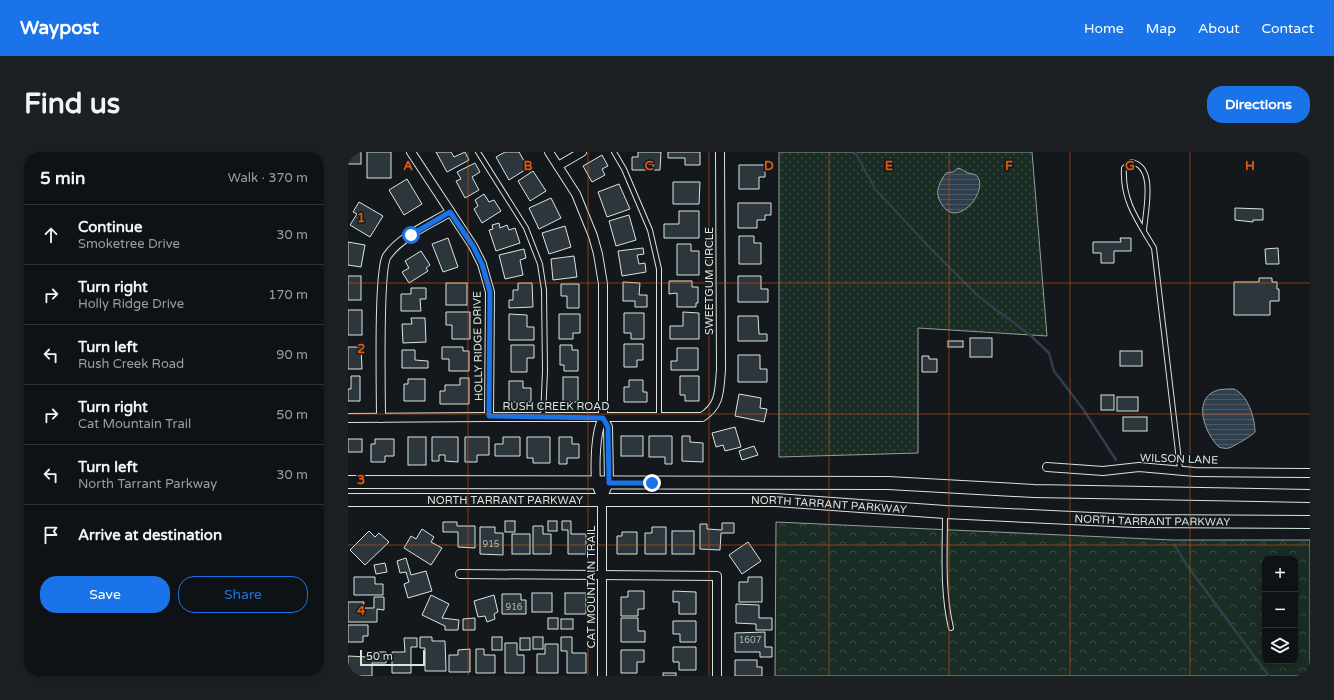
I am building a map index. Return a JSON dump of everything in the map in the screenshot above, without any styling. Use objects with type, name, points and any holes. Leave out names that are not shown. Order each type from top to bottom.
[{"type":"main road","name":"NORTH TARRANT PARKWAY","points":[[348,482],[894,484],[1034,491],[1310,496]]},
{"type":"main road","name":"NORTH TARRANT PARKWAY","points":[[348,500],[776,500],[945,512],[1134,521],[1310,522]]},
{"type":"street","name":"HOLLY RIDGE DRIVE","points":[[411,152],[473,246],[482,264],[490,292],[489,416]]},
{"type":"street","name":"CAT MOUNTAIN TRAIL","points":[[549,152],[576,194],[593,236],[603,284],[603,418],[608,427],[609,483],[602,499]]},
{"type":"street","points":[[558,166],[582,152]]},
{"type":"street","name":"SWEETGUM CIRCLE","points":[[713,410],[719,393],[721,370],[720,152]]},
{"type":"street","points":[[381,418],[382,282],[386,257],[411,235],[450,212]]},
{"type":"street","name":"RUSH CREEK ROAD","points":[[348,418],[489,416],[603,418],[702,417],[713,410]]},
{"type":"street","name":"CAT MOUNTAIN TRAIL","points":[[602,676],[602,499],[596,483],[598,426],[603,418]]},
{"type":"street","name":"WILSON LANE","points":[[1047,467],[1103,471],[1139,467],[1180,469],[1195,472],[1310,473]]},
{"type":"street","points":[[460,574],[717,576],[717,676]]},
{"type":"lane","points":[[478,152],[526,228],[540,264],[544,290],[545,371],[543,417]]},
{"type":"lane","points":[[614,152],[624,169],[650,230],[659,269],[659,417]]},
{"type":"lane","points":[[1144,231],[1147,178],[1142,167],[1137,163],[1131,162],[1124,168],[1123,185],[1132,211],[1154,248],[1180,469]]},
{"type":"lane","points":[[945,512],[945,601],[950,628]]},
{"type":"green space","points":[[779,152],[1032,152],[1047,336],[918,328],[918,453],[779,457]]},
{"type":"green space","points":[[776,522],[1172,540],[1310,540],[1310,676],[775,676]]},
{"type":"water","points":[[958,168],[967,173],[976,175],[980,183],[979,191],[975,199],[968,207],[953,213],[945,209],[939,199],[938,189],[946,173],[953,172]]},
{"type":"water","points":[[1234,389],[1243,396],[1250,408],[1254,420],[1255,432],[1231,447],[1223,448],[1219,447],[1209,434],[1203,417],[1203,408],[1205,400],[1210,394],[1218,390]]},
{"type":"building","points":[[348,152],[361,152],[361,164],[348,164]]},
{"type":"building","points":[[367,152],[391,152],[391,178],[367,178]]},
{"type":"building","points":[[436,152],[451,152],[454,157],[465,152],[469,160],[447,172]]},
{"type":"building","points":[[505,152],[519,152],[528,168],[509,180],[496,157]]},
{"type":"building","points":[[638,152],[661,152],[660,170],[653,170],[653,164],[646,164],[646,170],[632,170],[632,157],[638,157]]},
{"type":"building","points":[[668,152],[700,152],[700,165],[685,165],[685,158],[668,158]]},
{"type":"building","points":[[602,155],[608,166],[602,169],[605,175],[592,182],[583,166]]},
{"type":"building","points":[[475,163],[480,172],[472,177],[479,190],[465,198],[456,181],[461,179],[457,172]]},
{"type":"building","points":[[739,165],[765,165],[765,177],[759,177],[759,189],[739,189]]},
{"type":"building","points":[[533,171],[546,191],[530,201],[518,181]]},
{"type":"building","points":[[407,179],[422,204],[404,215],[389,190]]},
{"type":"building","points":[[673,182],[700,182],[699,204],[673,204]]},
{"type":"building","points":[[619,184],[630,209],[607,217],[598,192]]},
{"type":"building","points":[[484,194],[489,202],[494,200],[501,211],[482,223],[474,209],[478,206],[475,200]]},
{"type":"building","points":[[551,198],[561,218],[539,229],[529,208]]},
{"type":"building","points":[[359,202],[383,216],[370,237],[350,225],[357,214],[353,212]]},
{"type":"building","points":[[738,203],[771,203],[771,215],[765,215],[765,220],[757,220],[757,228],[738,228]]},
{"type":"building","points":[[1235,208],[1263,209],[1263,220],[1253,220],[1253,222],[1235,220]]},
{"type":"building","points":[[679,211],[699,211],[699,238],[664,238],[664,224],[679,224]]},
{"type":"building","points":[[629,215],[636,240],[616,246],[609,221]]},
{"type":"building","points":[[499,223],[500,228],[507,225],[509,230],[515,228],[520,243],[496,251],[489,230],[493,229],[492,225]]},
{"type":"building","points":[[565,226],[571,247],[549,254],[542,233]]},
{"type":"building","points":[[739,236],[754,236],[754,243],[761,243],[761,264],[739,264]]},
{"type":"building","points":[[448,238],[458,267],[443,272],[432,244]]},
{"type":"building","points":[[1120,238],[1131,238],[1131,251],[1114,251],[1114,263],[1101,263],[1101,253],[1093,253],[1093,242],[1121,242]]},
{"type":"building","points":[[348,242],[365,245],[361,267],[348,265]]},
{"type":"building","points":[[677,244],[691,244],[691,251],[699,251],[699,275],[677,275]]},
{"type":"building","points":[[643,248],[644,254],[637,255],[639,264],[645,263],[646,272],[622,276],[618,251]]},
{"type":"building","points":[[1278,248],[1279,264],[1266,264],[1265,249]]},
{"type":"building","points":[[524,249],[526,258],[520,260],[523,275],[505,279],[499,255]]},
{"type":"building","points":[[421,251],[430,265],[426,268],[428,271],[409,283],[402,272],[409,268],[405,261]]},
{"type":"building","points":[[574,256],[577,277],[553,280],[551,259]]},
{"type":"building","points":[[348,276],[361,276],[361,300],[348,300]]},
{"type":"building","points":[[738,276],[761,276],[761,289],[768,289],[768,302],[738,302]]},
{"type":"building","points":[[1259,278],[1272,278],[1272,282],[1277,282],[1277,289],[1279,289],[1279,301],[1270,301],[1270,315],[1234,315],[1234,282],[1259,282]]},
{"type":"building","points":[[669,281],[692,281],[692,287],[698,287],[698,303],[696,303],[696,307],[677,307],[677,293],[669,294]]},
{"type":"building","points":[[623,282],[640,283],[639,295],[647,295],[647,307],[635,307],[635,301],[623,301]]},
{"type":"building","points":[[446,283],[467,283],[467,305],[446,305]]},
{"type":"building","points":[[518,283],[532,283],[533,307],[509,308],[509,300],[513,300],[513,290],[518,290]]},
{"type":"building","points":[[561,284],[579,284],[579,308],[567,308],[567,296],[561,296]]},
{"type":"building","points":[[411,288],[426,288],[426,299],[420,299],[421,311],[401,311],[401,294],[411,294]]},
{"type":"building","points":[[348,310],[362,310],[362,335],[348,335]]},
{"type":"building","points":[[446,312],[470,312],[470,339],[452,339],[452,325],[446,325]]},
{"type":"building","points":[[683,312],[699,313],[699,339],[670,339],[670,326],[683,326]]},
{"type":"building","points":[[624,313],[644,313],[644,339],[631,339],[631,333],[624,333]]},
{"type":"building","points":[[509,314],[527,315],[527,327],[534,327],[534,340],[509,340]]},
{"type":"building","points":[[559,314],[580,314],[580,333],[573,333],[573,339],[559,339]]},
{"type":"building","points":[[738,316],[758,316],[759,334],[767,334],[767,341],[738,341]]},
{"type":"building","points":[[411,318],[425,318],[426,342],[403,343],[402,324],[412,324]]},
{"type":"building","points":[[970,338],[992,338],[992,357],[970,357]]},
{"type":"building","points":[[948,341],[963,341],[963,347],[948,347]]},
{"type":"building","points":[[624,344],[643,344],[643,360],[637,360],[637,367],[624,367]]},
{"type":"building","points":[[511,345],[534,345],[534,358],[527,358],[527,372],[511,372]]},
{"type":"building","points":[[560,345],[572,345],[572,350],[578,350],[578,371],[564,371],[564,365],[560,365]]},
{"type":"building","points":[[348,347],[361,347],[362,369],[348,369]]},
{"type":"building","points":[[442,347],[463,347],[463,351],[469,351],[469,371],[449,371],[449,359],[442,359]]},
{"type":"building","points":[[677,348],[698,348],[698,370],[671,370],[671,361],[677,361]]},
{"type":"building","points":[[402,350],[415,350],[415,360],[428,361],[428,368],[402,368]]},
{"type":"building","points":[[1120,351],[1142,351],[1142,366],[1120,366]]},
{"type":"building","points":[[738,355],[760,355],[760,369],[767,369],[767,382],[738,382]]},
{"type":"building","points":[[922,356],[929,356],[929,359],[937,359],[937,372],[922,372]]},
{"type":"building","points":[[351,376],[360,376],[360,401],[348,401],[348,389],[351,389]]},
{"type":"building","points":[[680,376],[699,376],[699,401],[685,401],[685,395],[680,395]]},
{"type":"building","points":[[563,377],[578,377],[578,402],[563,402]]},
{"type":"building","points":[[460,378],[469,378],[469,404],[440,404],[440,391],[445,391],[445,385],[460,385]]},
{"type":"building","points":[[408,379],[425,379],[425,401],[404,401],[404,384],[408,384]]},
{"type":"building","points":[[629,380],[643,380],[643,392],[647,392],[647,402],[624,402],[624,387],[629,387]]},
{"type":"building","points":[[509,381],[523,381],[523,388],[531,388],[531,402],[509,402]]},
{"type":"building","points":[[739,394],[761,398],[760,408],[767,409],[764,422],[735,416]]},
{"type":"building","points":[[1101,395],[1114,395],[1114,410],[1101,410]]},
{"type":"building","points":[[1117,397],[1138,397],[1138,411],[1117,411]]},
{"type":"building","points":[[1123,417],[1147,417],[1147,431],[1123,431]]},
{"type":"building","points":[[735,427],[741,447],[725,451],[723,445],[716,447],[712,433]]},
{"type":"building","points":[[621,436],[643,436],[643,456],[621,456]]},
{"type":"building","points":[[649,436],[672,436],[672,464],[665,464],[665,457],[649,457]]},
{"type":"building","points":[[682,436],[690,436],[690,442],[703,443],[703,462],[682,461]]},
{"type":"building","points":[[408,437],[426,437],[426,465],[408,465]]},
{"type":"building","points":[[432,437],[458,437],[458,462],[445,461],[445,455],[439,455],[439,461],[432,461]]},
{"type":"building","points":[[465,437],[489,437],[489,455],[477,455],[477,462],[465,462]]},
{"type":"building","points":[[503,437],[520,437],[520,456],[495,456],[495,444],[503,444]]},
{"type":"building","points":[[527,437],[550,437],[550,463],[533,463],[533,458],[527,458]]},
{"type":"building","points":[[559,437],[572,437],[572,444],[579,444],[579,458],[567,458],[567,464],[559,464]]},
{"type":"building","points":[[348,439],[362,439],[362,452],[348,452]]},
{"type":"building","points":[[375,439],[394,439],[394,456],[385,456],[385,462],[371,462],[371,444],[375,444]]},
{"type":"building","points":[[754,446],[758,455],[742,460],[739,451]]},
{"type":"building","points":[[505,521],[515,521],[515,532],[505,532]]},
{"type":"building","points":[[548,521],[557,521],[557,531],[548,531]]},
{"type":"building","points":[[562,521],[571,521],[571,534],[586,534],[586,554],[568,554],[568,530],[562,530]]},
{"type":"building","points":[[443,522],[457,522],[457,526],[475,526],[475,548],[458,547],[458,532],[443,532]]},
{"type":"building","points":[[722,523],[734,523],[734,533],[721,533],[720,550],[700,549],[700,524],[707,524],[707,529],[722,530]]},
{"type":"building","points":[[533,526],[543,526],[543,534],[551,534],[551,554],[533,554]]},
{"type":"building","points":[[480,527],[495,527],[495,533],[503,533],[503,555],[480,554]]},
{"type":"building","points":[[652,527],[666,527],[666,554],[645,554],[645,533],[652,533]]},
{"type":"building","points":[[422,529],[434,537],[431,542],[442,548],[431,565],[404,548],[411,536],[416,539]]},
{"type":"building","points":[[369,531],[375,537],[379,533],[389,542],[365,565],[350,550]]},
{"type":"building","points":[[672,531],[694,531],[694,554],[672,554]]},
{"type":"building","points":[[622,532],[637,532],[637,554],[617,554],[617,536],[622,536]]},
{"type":"building","points":[[512,534],[530,534],[530,554],[512,554]]},
{"type":"building","points":[[748,542],[761,561],[742,574],[729,555]]},
{"type":"building","points":[[406,558],[411,575],[426,571],[432,591],[408,598],[404,584],[409,582],[406,572],[400,573],[397,561]]},
{"type":"building","points":[[385,563],[387,572],[376,574],[374,565]]},
{"type":"building","points":[[354,577],[375,577],[375,584],[383,584],[383,595],[354,595]]},
{"type":"building","points":[[748,577],[762,577],[762,602],[739,602],[739,582],[748,582]]},
{"type":"building","points":[[628,591],[644,591],[644,609],[638,609],[638,616],[621,616],[621,597],[628,597]]},
{"type":"building","points":[[673,591],[696,592],[696,614],[679,614],[679,602],[673,602]]},
{"type":"building","points":[[532,593],[552,593],[552,612],[532,612]]},
{"type":"building","points":[[565,593],[586,593],[586,614],[565,614]]},
{"type":"building","points":[[502,594],[521,594],[521,600],[526,600],[526,614],[502,614]]},
{"type":"building","points":[[431,595],[449,604],[442,618],[459,620],[458,630],[445,630],[445,626],[422,615]]},
{"type":"building","points":[[494,595],[498,612],[494,614],[495,619],[487,622],[485,616],[478,617],[474,601]]},
{"type":"building","points":[[374,597],[384,597],[384,610],[377,609],[377,622],[348,622],[348,602],[364,602],[363,608],[374,608]]},
{"type":"building","points":[[736,604],[759,605],[759,618],[772,618],[772,630],[756,630],[756,624],[736,623]]},
{"type":"building","points":[[475,618],[475,630],[463,630],[463,619]]},
{"type":"building","points":[[548,618],[558,618],[558,629],[548,629]]},
{"type":"building","points":[[621,618],[638,618],[638,631],[645,631],[645,642],[621,642]]},
{"type":"building","points":[[561,619],[573,619],[573,629],[561,629]]},
{"type":"building","points":[[673,621],[696,621],[696,642],[680,642],[680,634],[673,634]]},
{"type":"building","points":[[348,625],[368,625],[368,636],[363,636],[363,642],[348,642]]},
{"type":"building","points":[[765,632],[765,647],[772,647],[772,657],[760,657],[760,652],[735,652],[735,633]]},
{"type":"building","points":[[420,637],[432,637],[432,641],[445,641],[446,671],[425,671],[425,648],[420,648]]},
{"type":"building","points":[[492,637],[502,637],[502,650],[492,650]]},
{"type":"building","points":[[533,637],[543,637],[543,649],[533,649]]},
{"type":"building","points":[[561,637],[572,637],[572,653],[586,653],[586,673],[567,673],[567,651],[561,651]]},
{"type":"building","points":[[404,638],[417,638],[417,647],[411,647],[411,673],[392,673],[392,652],[405,652]]},
{"type":"building","points":[[520,638],[530,638],[530,650],[520,650]]},
{"type":"building","points":[[505,643],[517,643],[517,655],[524,655],[524,673],[505,673]]},
{"type":"building","points":[[545,644],[558,644],[558,673],[537,673],[537,654],[545,654]]},
{"type":"building","points":[[673,647],[696,647],[696,670],[679,670],[679,662],[673,662]]},
{"type":"building","points":[[470,649],[470,672],[449,672],[449,655],[458,655],[458,650]]},
{"type":"building","points":[[476,649],[484,649],[484,655],[495,655],[495,673],[476,673]]},
{"type":"building","points":[[621,650],[644,650],[644,662],[637,662],[637,673],[621,673]]},
{"type":"building","points":[[368,652],[386,652],[386,663],[372,663],[372,676],[348,676],[348,656],[368,657]]},
{"type":"building","points":[[735,660],[757,660],[757,667],[762,667],[762,676],[735,676]]},
{"type":"building","points":[[663,673],[676,673],[676,676],[663,676]]},
{"type":"waterway","points":[[855,152],[875,189],[932,250],[978,296],[1030,335],[1049,353],[1054,371],[1083,409],[1116,460]]},
{"type":"waterway","points":[[1174,544],[1186,564],[1269,676]]},
{"type":"route","points":[[411,235],[450,212],[473,246],[482,264],[490,292],[489,416],[603,418],[608,427],[609,483],[652,483]]}]
